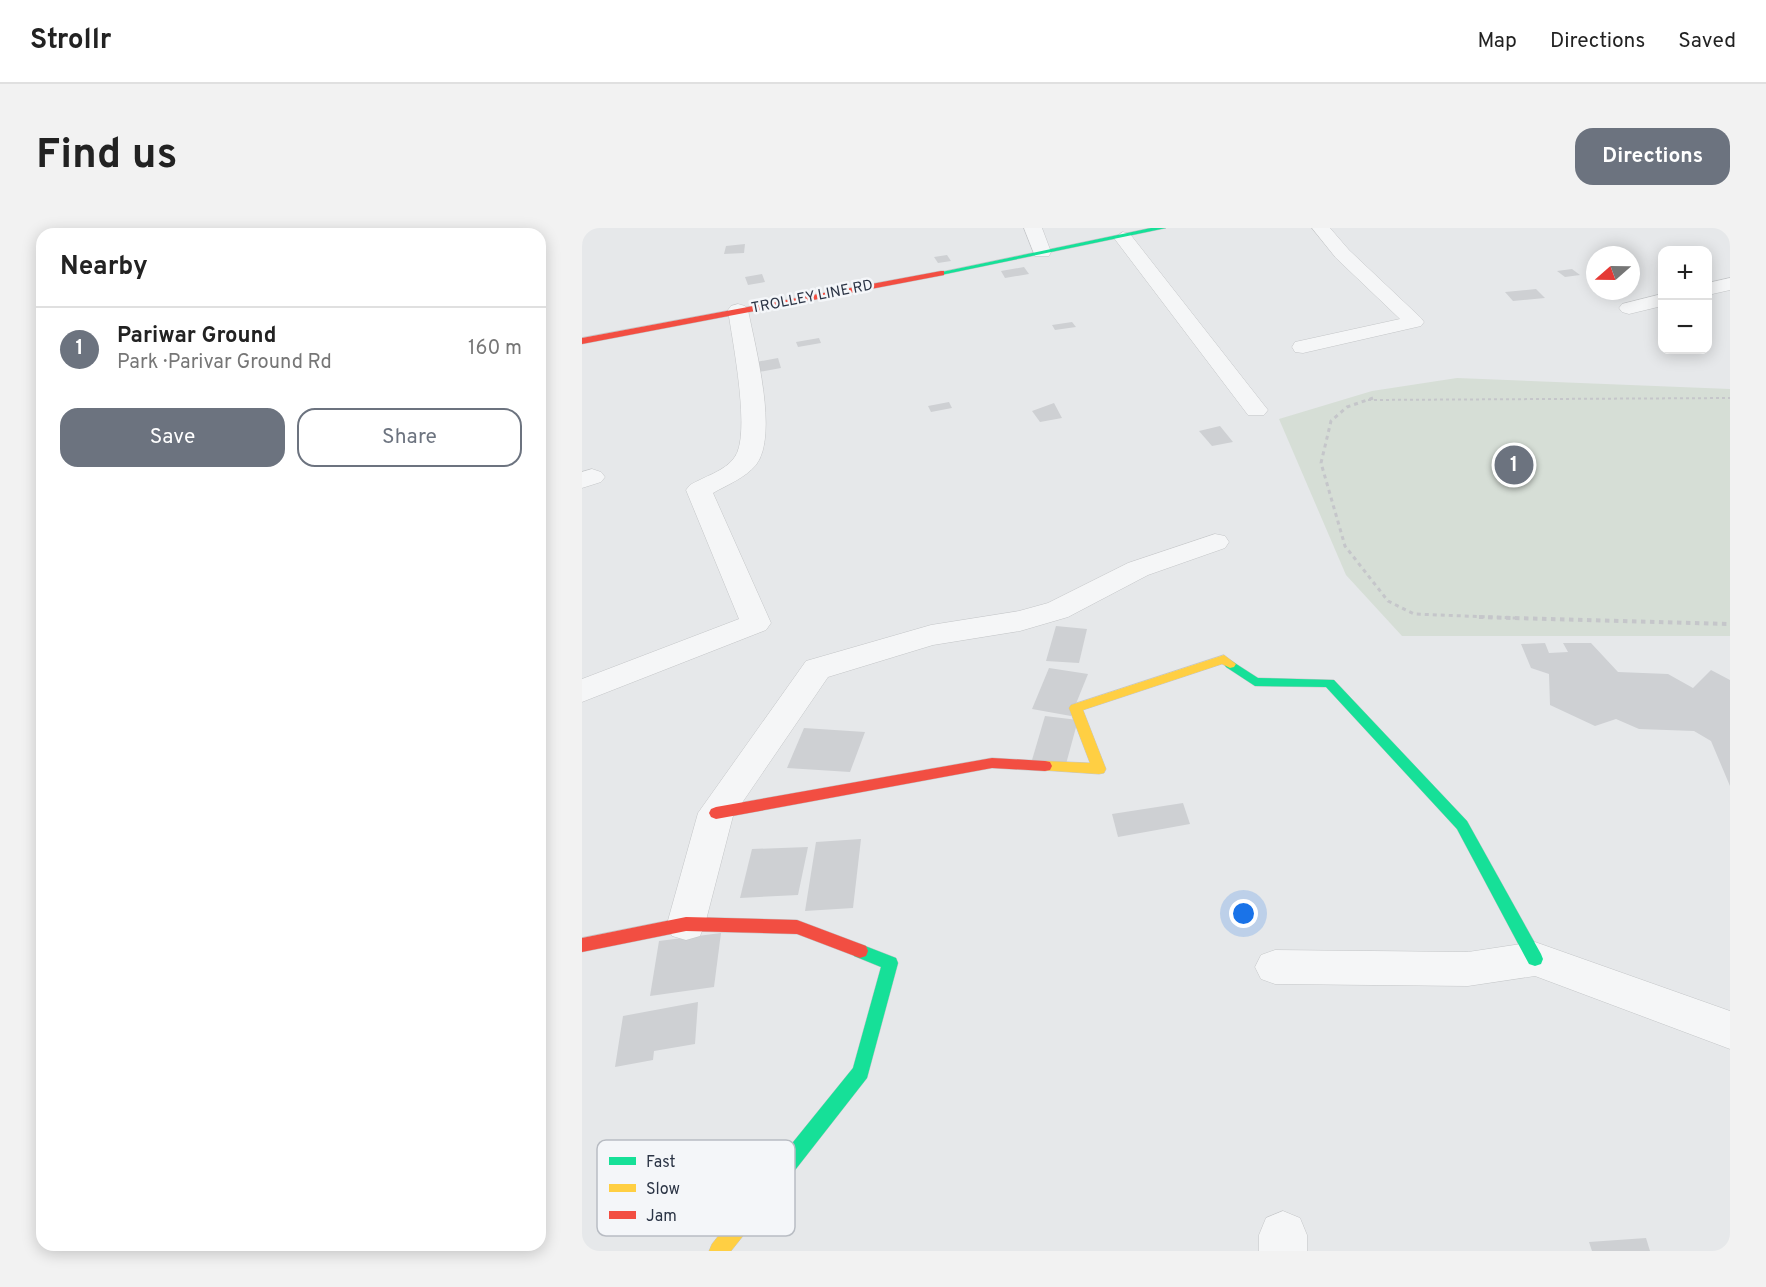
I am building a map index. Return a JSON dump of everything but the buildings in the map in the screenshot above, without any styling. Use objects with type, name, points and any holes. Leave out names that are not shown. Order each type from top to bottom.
[{"type":"street","points":[[1033,228],[1042,252]]},
{"type":"street","name":"TROLLEY LINE RD","points":[[582,341],[1123,238],[1162,228]]},
{"type":"street","points":[[1303,346],[1365,336],[1414,322],[1399,305],[1330,241],[1321,228]]},
{"type":"street","points":[[1123,238],[1256,410]]},
{"type":"street","points":[[1712,288],[1730,284]]},
{"type":"street","points":[[1629,308],[1658,301]]},
{"type":"street","points":[[582,691],[756,623],[699,490],[745,462],[752,452],[753,403],[738,310]]},
{"type":"street","points":[[686,924],[716,813],[817,669],[931,635],[1020,621],[1058,610],[1138,569],[1215,542]]},
{"type":"street","points":[[716,813],[992,763],[1099,769],[1076,708],[1224,658],[1255,681],[1329,683],[1462,825],[1535,959]]},
{"type":"street","points":[[582,945],[686,924],[796,927],[890,963],[861,1072],[795,1155]]},
{"type":"street","points":[[1275,967],[1468,969],[1535,959],[1730,1030]]},
{"type":"street","points":[[718,1251],[730,1236]]},
{"type":"path","points":[[1730,398],[1374,398],[1347,407],[1331,421],[1321,463],[1346,546],[1365,574],[1388,600],[1414,614],[1633,623],[1730,624]]},
{"type":"shaded area","points":[[1457,378],[1730,389],[1730,636],[1402,636],[1346,575],[1279,419],[1372,391]]},
{"type":"traffic: fast","points":[[941,273],[1162,228]]},
{"type":"traffic: fast","points":[[1230,664],[1255,682],[1329,683],[1462,825],[1535,959]]},
{"type":"traffic: fast","points":[[795,1155],[861,1072],[890,963],[860,951]]},
{"type":"traffic: slow","points":[[1045,766],[1099,769],[1076,708],[1224,659],[1230,664]]},
{"type":"traffic: slow","points":[[719,1251],[731,1236]]},
{"type":"traffic: jam","points":[[582,341],[941,273]]},
{"type":"traffic: jam","points":[[716,813],[992,763],[1045,766]]},
{"type":"traffic: jam","points":[[582,945],[686,924],[797,927],[860,951]]},
{"type":"place","name":"Pariwar Ground","points":[[1514,465]]}]
